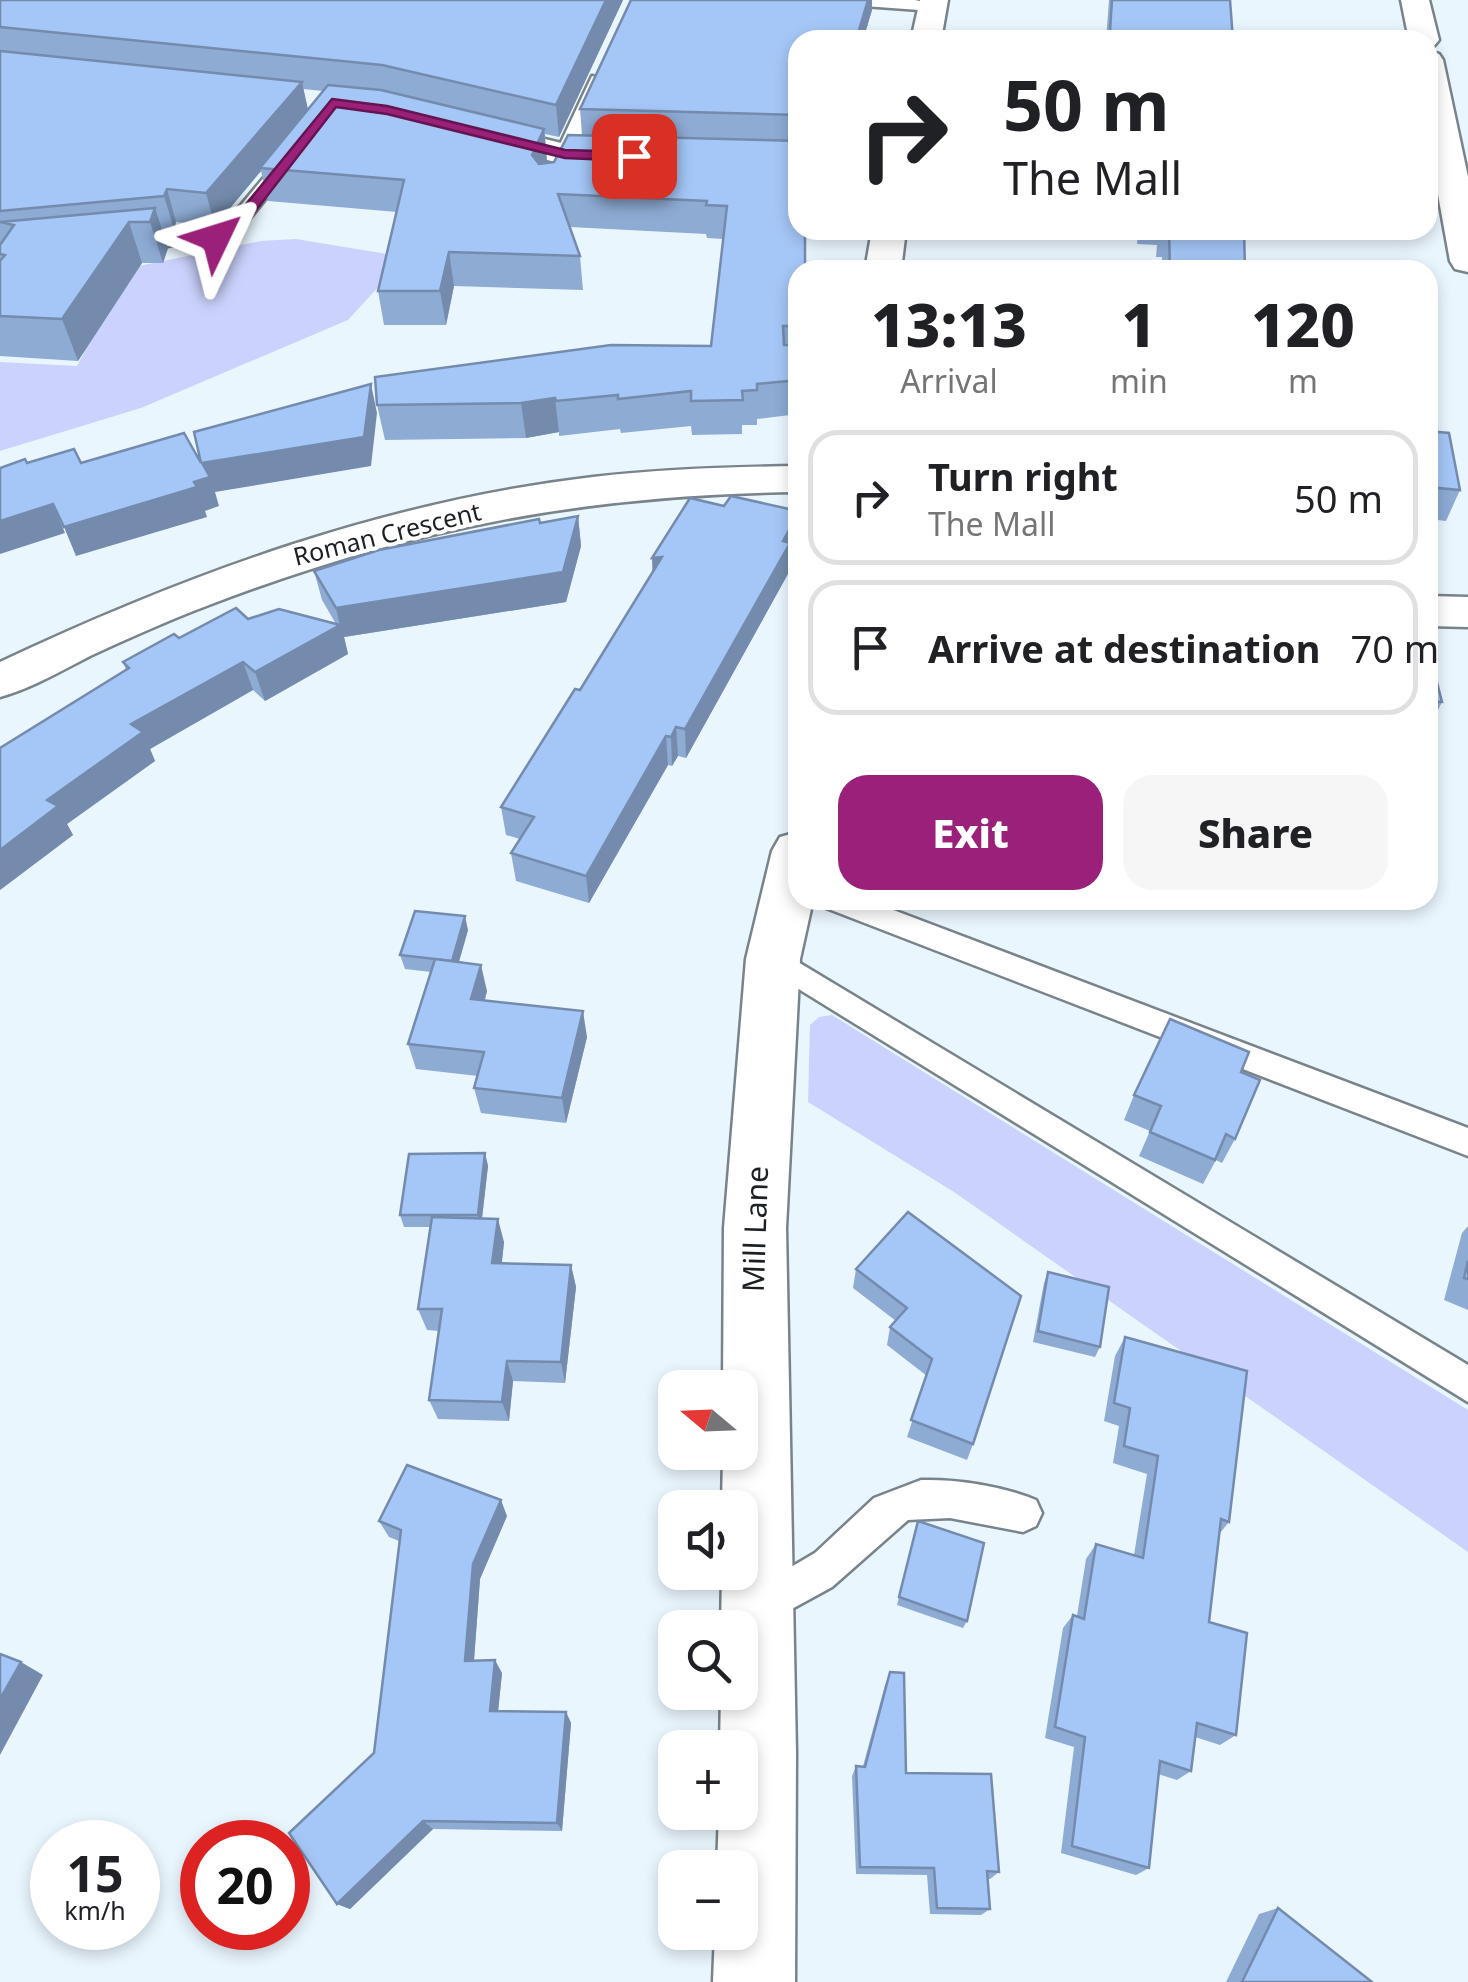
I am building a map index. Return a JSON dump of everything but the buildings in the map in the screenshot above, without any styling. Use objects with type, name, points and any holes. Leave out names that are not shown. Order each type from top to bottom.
[{"type":"street","points":[[1416,0],[1422,30]]},
{"type":"street","points":[[928,30],[933,3]]},
{"type":"street","points":[[1438,110],[1468,261]]},
{"type":"street","points":[[446,124],[565,154],[670,158]]},
{"type":"street","name":"Roman Crescent","points":[[0,681],[92,634],[196,590],[388,532],[597,488],[692,479],[788,479]]},
{"type":"street","points":[[1438,611],[1468,612]]},
{"type":"street","name":"Mill Lane","points":[[756,1610],[753,1301],[773,959],[793,910]]},
{"type":"street","name":"Mill Lane","points":[[754,1982],[755,1710]]},
{"type":"lane","points":[[850,0],[933,3]]},
{"type":"lane","points":[[548,189],[604,68]]},
{"type":"lane","points":[[104,247],[227,234],[305,138]]},
{"type":"lane","points":[[881,910],[1468,1142]]},
{"type":"lane","points":[[773,959],[1468,1386]]},
{"type":"lane","points":[[756,1610],[824,1568],[874,1521],[910,1500],[934,1499],[1023,1513]]},
{"type":"shaded area","points":[[296,239],[387,254],[382,283],[348,320],[141,408],[0,451],[0,362],[77,366],[129,268],[261,241]]},
{"type":"shaded area","points":[[832,1015],[1468,1410],[1468,1552],[954,1192],[808,1102],[810,1025],[819,1017]]},
{"type":"route","points":[[216,238],[234,228],[332,102],[387,110],[576,156],[634,156]]}]
